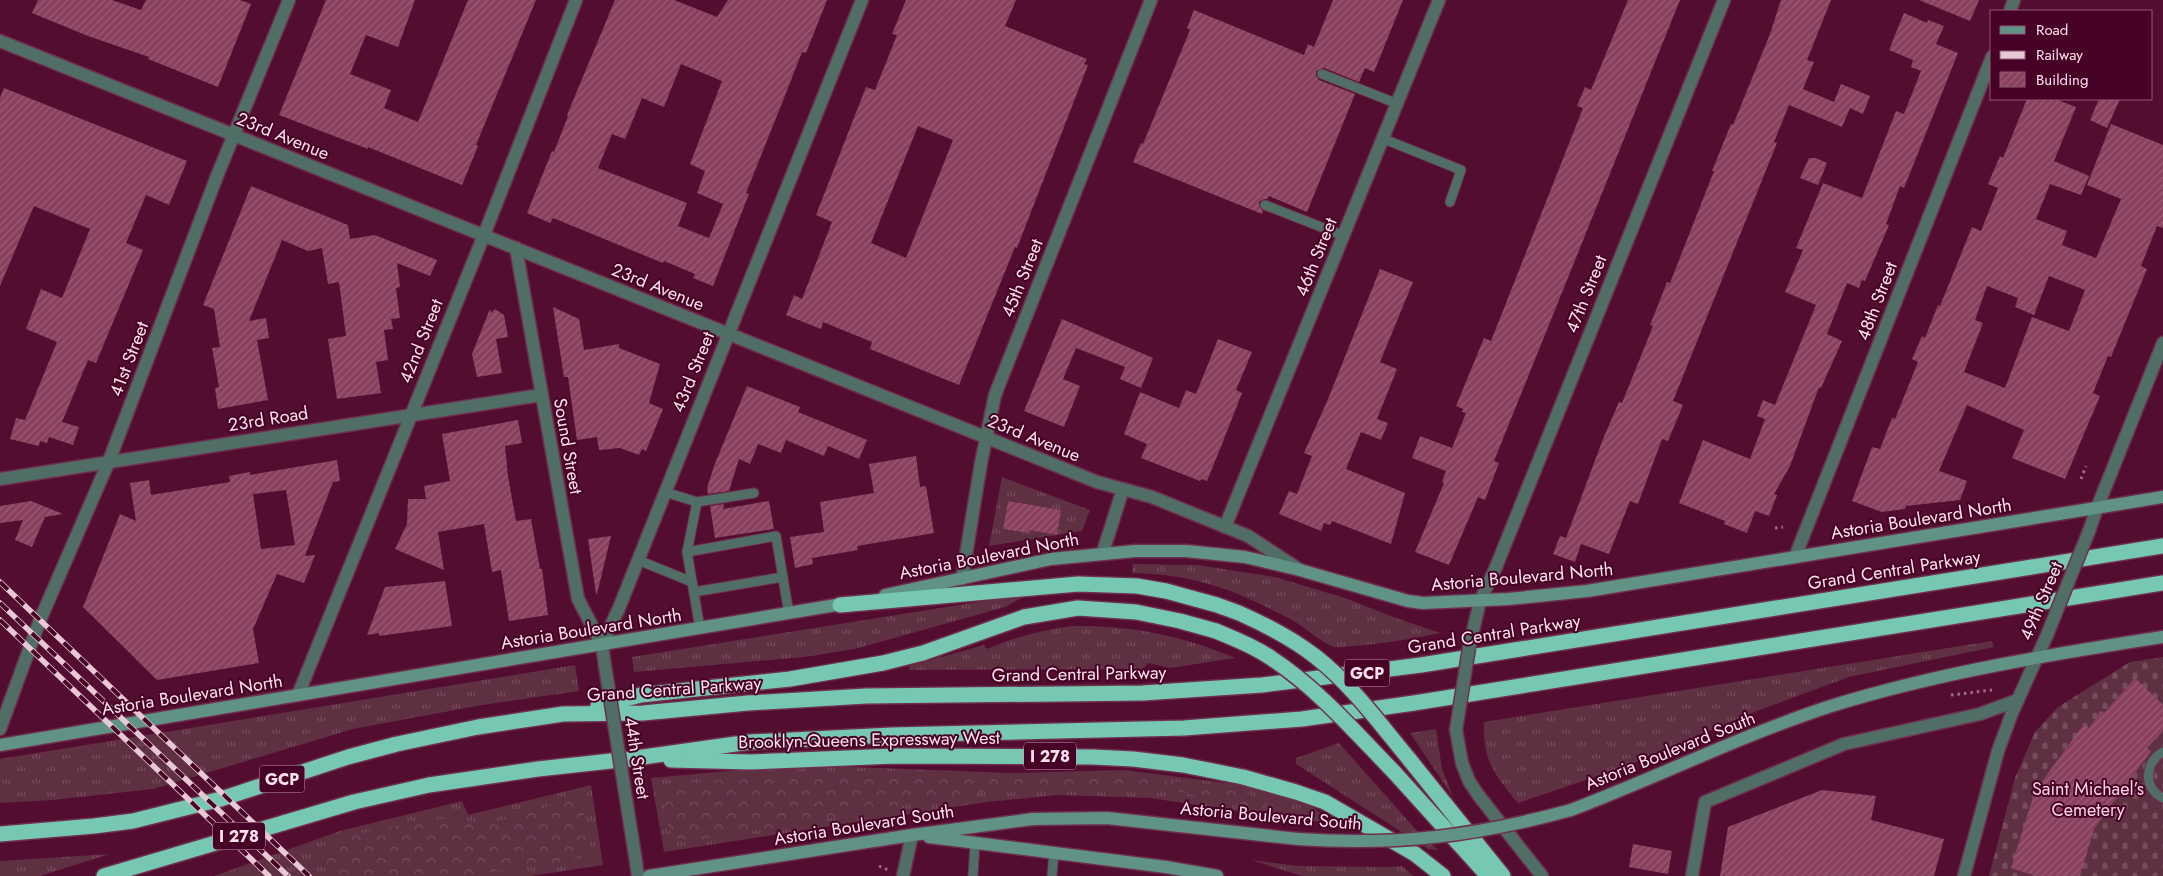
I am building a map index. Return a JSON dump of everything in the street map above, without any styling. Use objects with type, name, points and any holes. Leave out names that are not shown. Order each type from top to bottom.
[{"type":"highway","name":"Grand Central Parkway","points":[[0,834],[74,828],[133,820],[221,799],[348,757],[397,744],[478,727],[563,714],[643,713],[748,703],[875,696],[1153,693],[1262,685],[1421,665],[2163,546]]},
{"type":"highway","name":"GCP","points":[[629,759],[750,742],[883,736],[1155,730],[1302,719],[1414,703],[2163,583]]},
{"type":"highway","points":[[840,605],[1078,584],[1137,586],[1166,591],[1217,605],[1238,613],[1268,626],[1316,657],[1357,696],[1503,876]]},
{"type":"highway","points":[[563,714],[641,695],[790,679],[883,663],[923,653],[1024,617],[1062,610],[1097,608],[1136,612],[1216,631],[1251,646],[1291,673],[1332,709],[1394,772],[1488,876]]},
{"type":"highway","name":"Brooklyn-Queens Expressway West","points":[[629,759],[751,762],[886,756],[1093,757],[1133,759],[1183,766],[1243,777],[1325,802],[1408,849],[1443,876]]},
{"type":"highway","name":"I 278","points":[[104,876],[305,815],[396,792],[482,776],[629,759]]},
{"type":"main road","name":"Astoria Boulevard North","points":[[0,745],[789,614],[962,579],[995,570],[1051,559],[1103,552],[1162,550],[1205,552],[1254,559],[1408,601],[1444,603],[1587,591],[2163,497]]},
{"type":"main road","name":"Astoria Boulevard South","points":[[649,876],[994,823],[1066,817],[1148,822],[1298,840],[1374,842],[1457,836],[1521,823],[1571,810],[1757,733],[1831,706],[1909,685],[2002,664],[2070,651],[2163,637]]},
{"type":"main road","points":[[912,835],[1054,852],[1165,871],[1217,876]]},
{"type":"street","name":"41st Street","points":[[0,729],[40,620],[109,461],[234,135],[289,0]]},
{"type":"street","name":"42nd Street","points":[[298,695],[484,235],[576,0]]},
{"type":"street","name":"43rd Street","points":[[602,645],[619,608],[862,0]]},
{"type":"street","name":"45th Street","points":[[962,579],[995,395],[1151,0]]},
{"type":"street","name":"46th Street","points":[[1225,527],[1440,0]]},
{"type":"street","name":"47th Street","points":[[1480,601],[1724,0]]},
{"type":"street","name":"23rd Avenue","points":[[0,40],[986,438],[1097,482],[1152,497],[1248,536],[1300,570]]},
{"type":"street","name":"48th Street","points":[[1795,557],[1990,62]]},
{"type":"street","name":"Sound Street","points":[[516,248],[578,599],[602,645]]},
{"type":"street","name":"49th Street","points":[[1964,876],[1998,751],[2035,659],[2047,636],[2163,343]]},
{"type":"street","name":"23rd Road","points":[[0,480],[109,461],[541,395]]},
{"type":"street","points":[[1103,552],[1123,489]]},
{"type":"street","points":[[1480,601],[1469,648],[1456,730],[1462,763],[1469,781],[1479,796],[1542,876]]},
{"type":"street","name":"44th Street","points":[[602,645],[638,876]]},
{"type":"street","points":[[1692,876],[1705,802],[1844,744],[1980,714],[2018,700]]},
{"type":"street","points":[[903,876],[912,835]]},
{"type":"lane","points":[[1322,74],[1398,104]]},
{"type":"lane","points":[[1384,139],[1461,170],[1450,202]]},
{"type":"lane","points":[[1265,205],[1344,236]]},
{"type":"lane","points":[[665,492],[697,502],[754,493]]},
{"type":"lane","points":[[697,502],[687,552],[700,629]]},
{"type":"lane","points":[[687,552],[716,550],[776,536],[789,614]]},
{"type":"lane","points":[[638,560],[692,582]]},
{"type":"lane","points":[[694,592],[748,581],[783,577]]},
{"type":"lane","points":[[2163,752],[2154,758],[2148,775],[2153,791],[2163,798]]},
{"type":"lane","points":[[973,876],[975,843]]},
{"type":"lane","points":[[1052,876],[1054,852]]},
{"type":"path","points":[[2080,479],[2086,466]]},
{"type":"path","points":[[1775,528],[1783,526]]},
{"type":"path","points":[[1951,695],[1989,689],[1996,691]]},
{"type":"path","points":[[879,866],[889,870]]},
{"type":"green space","points":[[1002,477],[1090,510],[1082,531],[989,546]],"holes":[[[1008,501],[1061,510],[1056,535],[1029,530],[1028,533],[1003,529]]]},
{"type":"green space","points":[[1133,564],[1197,565],[1275,577],[1345,598],[1440,633],[1386,643],[1334,647],[1292,620],[1234,593],[1215,586],[1176,577],[1132,573]]},
{"type":"green space","points":[[1029,594],[1005,607],[855,649],[804,657],[634,672],[632,657]]},
{"type":"green space","points":[[1072,626],[1114,627],[1155,633],[1195,643],[1235,658],[1170,668],[1148,663],[1143,669],[909,670],[909,666],[984,645],[987,649],[1028,634]]},
{"type":"green space","points":[[1992,641],[1994,647],[1849,677],[1749,714],[1624,767],[1518,803],[1497,775],[1485,746],[1484,722]]},
{"type":"green space","name":"Saint Michael’s Cemetery","points":[[2163,657],[2163,876],[1989,876],[2015,778],[2035,732],[2058,707],[2130,662]]},
{"type":"green space","points":[[575,665],[579,691],[482,705],[353,729],[153,789],[53,800],[0,803],[0,759]]},
{"type":"green space","points":[[1436,729],[1442,769],[1453,797],[1410,733]]},
{"type":"green space","points":[[1339,743],[1418,832],[1438,850],[1428,849],[1296,764],[1296,758]]},
{"type":"green space","points":[[796,765],[1014,773],[1124,770],[1242,785],[1303,800],[1334,823],[1299,820],[1150,798],[1058,795],[987,802],[664,852],[651,778]]},
{"type":"green space","points":[[823,774],[1025,779],[1117,775],[1188,783],[1246,793],[1278,808],[1244,805],[1174,791],[1052,786],[956,795],[690,841],[673,838],[668,825],[665,813],[667,787],[675,784],[774,775]]},
{"type":"green space","points":[[591,785],[603,865],[531,876],[214,876],[340,831],[462,801],[468,815]]},
{"type":"green space","points":[[571,800],[580,804],[589,834],[590,852],[565,861],[466,876],[336,876],[318,858],[331,844],[348,837],[387,827],[448,818],[477,823],[494,822]]},
{"type":"green space","points":[[110,854],[40,876],[0,876],[0,861]]},
{"type":"green space","points":[[1251,860],[1299,866],[1402,866],[1413,876],[1302,876]]},
{"type":"building","points":[[38,0],[112,0],[141,10],[146,0],[240,0],[251,4],[218,87],[148,59],[149,57],[88,36],[32,13]]},
{"type":"building","points":[[326,0],[415,0],[398,47],[366,35],[350,74],[391,90],[384,108],[418,122],[468,0],[536,0],[476,145],[478,146],[462,185],[368,147],[368,149],[279,115]]},
{"type":"building","points":[[615,0],[674,0],[717,17],[728,0],[827,0],[806,53],[802,52],[746,193],[749,194],[713,286],[693,278],[695,274],[664,261],[663,263],[553,218],[550,223],[527,213],[552,151],[554,152],[567,115]],"holes":[[[681,64],[722,81],[690,164],[705,171],[697,193],[723,204],[709,238],[678,226],[687,203],[598,168],[612,134],[625,139],[642,98],[664,107]]]},
{"type":"building","points":[[906,0],[1016,0],[1005,26],[1087,59],[1084,64],[1088,65],[1017,248],[1015,247],[959,385],[870,349],[872,342],[823,322],[821,329],[786,315],[794,295],[802,299],[832,222],[816,215],[866,87],[875,90],[897,35],[892,34]],"holes":[[[918,126],[953,140],[906,258],[871,243]]]},
{"type":"building","points":[[1333,0],[1403,0],[1374,72],[1365,68],[1359,82],[1324,68],[1316,71],[1319,80],[1355,94],[1307,212],[1269,196],[1267,199],[1259,202],[1259,206],[1263,211],[1262,214],[1133,162],[1141,143],[1143,144],[1190,30],[1187,28],[1194,10],[1304,55],[1308,44],[1314,47]]},
{"type":"building","points":[[1628,0],[1680,0],[1494,461],[1499,463],[1485,500],[1478,497],[1449,565],[1415,552],[1444,483],[1442,482],[1446,471],[1412,458],[1420,436],[1452,448],[1466,413],[1462,412],[1463,409],[1456,406],[1484,338],[1491,341],[1583,108],[1577,106],[1585,87],[1591,90]]},
{"type":"building","points":[[1781,0],[1831,0],[1807,60],[1814,62],[1803,89],[1834,102],[1841,84],[1870,96],[1863,114],[1850,108],[1842,127],[1789,105],[1774,142],[1777,143],[1673,401],[1683,405],[1668,441],[1662,439],[1638,504],[1630,501],[1609,554],[1581,544],[1575,562],[1553,554],[1560,536],[1566,538],[1603,439],[1619,402],[1622,403],[1653,326],[1650,325],[1667,282],[1670,283],[1714,171],[1712,171],[1770,34]]},
{"type":"building","points":[[1919,0],[1979,0],[1970,21]]},
{"type":"building","points":[[1904,13],[1927,23],[1928,20],[1944,26],[1936,44],[1958,53],[1904,188],[1900,186],[1886,224],[1889,225],[1865,281],[1862,280],[1859,288],[1847,283],[1827,334],[1842,341],[1821,388],[1819,387],[1790,466],[1774,494],[1777,495],[1769,516],[1755,511],[1747,533],[1724,524],[1725,521],[1679,503],[1703,440],[1750,459],[1765,419],[1757,416],[1763,400],[1775,405],[1816,305],[1785,292],[1803,250],[1796,248],[1823,183],[1862,198],[1896,111],[1904,114],[1921,71],[1911,67],[1913,60],[1889,50]]},
{"type":"building","points":[[4,88],[187,161],[169,205],[146,195],[126,243],[143,250],[96,363],[88,360],[62,422],[79,427],[73,445],[49,437],[47,443],[40,441],[39,446],[10,439],[16,418],[25,420],[57,342],[26,329],[41,289],[62,298],[90,229],[34,206],[0,286],[0,98]]},
{"type":"building","points":[[2027,100],[2058,100],[2076,107],[2054,161],[2089,176],[2081,195],[2050,184],[2036,219],[2067,231],[2062,245],[2096,258],[2121,199],[2087,185],[2111,124],[2163,145],[2163,228],[2157,226],[2141,266],[2147,269],[2111,357],[2108,356],[2093,393],[2100,396],[2065,479],[2012,458],[2024,430],[1967,405],[1939,471],[1967,481],[1960,500],[1906,506],[1905,509],[1882,512],[1852,501],[1872,447],[1880,449],[1892,418],[1895,419],[1918,362],[1912,359],[1922,336],[1925,338],[1938,305],[1940,306],[1972,227],[1981,231],[1998,188],[1988,184],[2000,156],[2003,158]],"holes":[[[2049,276],[2085,290],[2069,331],[2032,317],[2005,388],[1964,372],[1983,323],[1975,320],[1987,286],[2018,298],[2015,307],[2034,315]]]},
{"type":"building","points":[[2099,100],[2120,100],[2107,128],[2090,120]]},
{"type":"building","points":[[1809,158],[1816,158],[1827,163],[1818,185],[1800,178]]},
{"type":"building","points":[[251,186],[348,225],[350,239],[375,235],[437,260],[430,276],[397,263],[400,287],[396,288],[400,318],[391,319],[393,329],[384,330],[388,360],[376,362],[381,393],[337,399],[328,339],[346,336],[339,282],[328,284],[322,248],[308,251],[282,240],[249,321],[266,318],[269,338],[257,340],[268,400],[218,409],[215,388],[219,387],[212,348],[220,347],[214,309],[203,305]]},
{"type":"building","points":[[1380,269],[1413,282],[1380,362],[1397,369],[1377,419],[1388,423],[1381,440],[1361,432],[1346,469],[1405,493],[1391,544],[1332,521],[1330,525],[1324,523],[1321,531],[1279,514],[1289,491],[1297,494],[1312,456],[1304,453],[1328,399]]},
{"type":"building","points":[[553,307],[579,319],[584,350],[619,344],[619,348],[660,364],[649,403],[663,409],[646,451],[642,449],[639,455],[620,448],[599,450],[597,437],[577,440],[568,377],[564,377]]},
{"type":"building","points":[[490,309],[491,313],[495,309],[504,315],[508,337],[496,339],[502,373],[477,377],[472,354]]},
{"type":"building","points":[[1062,319],[1153,358],[1141,388],[1120,379],[1125,367],[1076,348],[1063,379],[1080,386],[1064,427],[1024,411]]},
{"type":"building","points":[[1218,339],[1252,352],[1236,390],[1242,393],[1222,444],[1207,481],[1201,479],[1200,481],[1141,458],[1147,444],[1124,434],[1140,392],[1179,408],[1186,390],[1196,394]]},
{"type":"building","points":[[747,386],[800,407],[798,412],[867,440],[859,459],[828,446],[824,456],[786,440],[781,453],[758,444],[750,464],[739,459],[729,491],[708,494],[707,488],[714,466]]},
{"type":"building","points":[[518,420],[522,443],[505,446],[508,476],[516,521],[531,519],[540,569],[542,569],[548,615],[509,621],[501,570],[492,572],[484,524],[438,532],[444,570],[395,549],[407,524],[408,499],[426,499],[424,486],[450,481],[442,434]]},
{"type":"building","points":[[916,456],[920,487],[926,486],[934,533],[857,546],[858,550],[812,558],[813,564],[795,568],[790,537],[824,532],[820,502],[874,493],[869,464]]},
{"type":"building","points":[[337,460],[340,481],[333,482],[305,556],[315,555],[304,583],[277,574],[253,629],[259,663],[157,680],[83,607],[120,514],[136,521],[130,483],[149,480],[151,495],[230,482],[229,476],[250,472],[250,475]],"holes":[[[286,490],[295,545],[261,549],[253,494]]]},
{"type":"building","points":[[31,501],[63,514],[45,517],[32,547],[15,540],[23,520],[0,523],[0,506]]},
{"type":"building","points":[[769,501],[774,529],[715,538],[710,506],[724,504],[723,509]]},
{"type":"building","points":[[1008,501],[1061,510],[1057,535],[1029,530],[1028,533],[1003,529]]},
{"type":"building","points":[[611,536],[597,594],[596,594],[588,539]]},
{"type":"building","points":[[445,581],[452,626],[379,636],[379,633],[367,635],[385,587]]},
{"type":"building","points":[[2135,678],[2163,705],[2163,731],[2147,748],[2151,751],[2094,829],[2080,876],[2036,876],[2011,868],[2035,791],[2084,724],[2089,728],[2101,711],[2104,713]]},
{"type":"building","points":[[1822,790],[1876,796],[1871,820],[1944,839],[1934,876],[1720,876],[1728,827]]},
{"type":"building","points":[[1633,844],[1672,851],[1668,874],[1629,867]]},
{"type":"railway","points":[[0,582],[309,876]]},
{"type":"railway","points":[[0,603],[288,876]]},
{"type":"railway","points":[[0,620],[269,876]]}]
